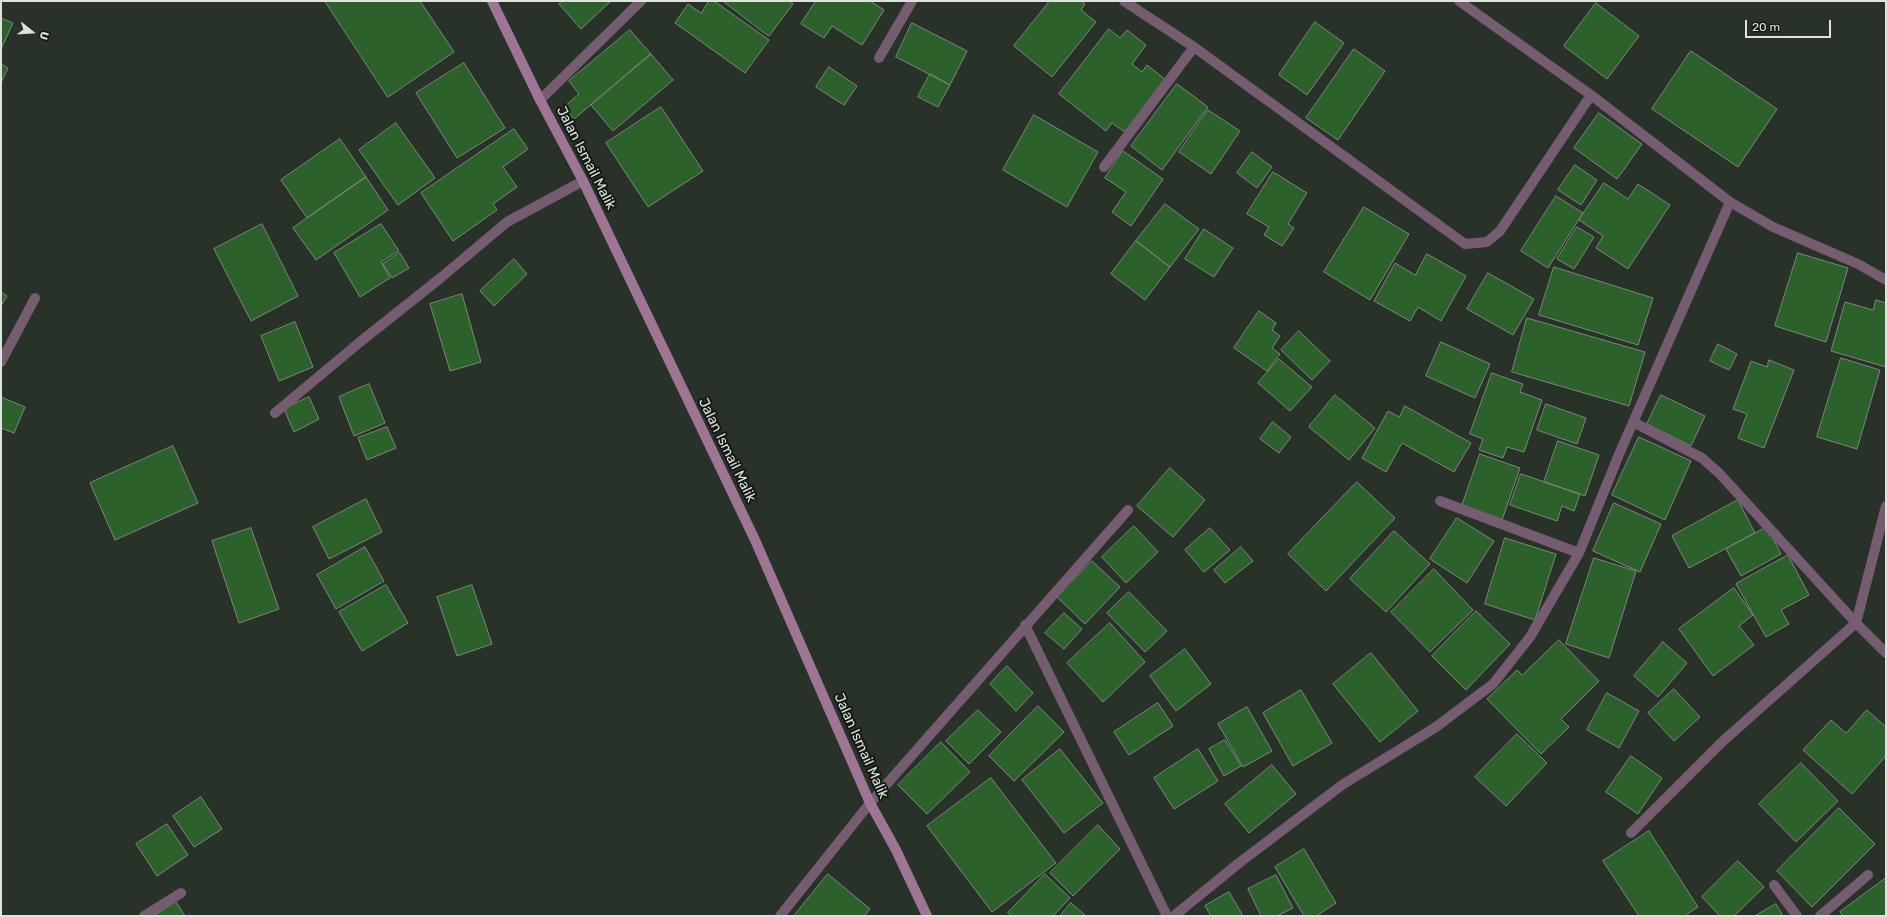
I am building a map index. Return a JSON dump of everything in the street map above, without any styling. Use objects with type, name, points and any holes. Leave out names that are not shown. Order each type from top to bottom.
[{"type":"main road","name":"Jalan Ismail Malik","points":[[492,1],[540,100],[583,180],[755,540],[870,802],[896,850],[927,916]]},
{"type":"street","points":[[540,100],[641,1]]},
{"type":"street","points":[[879,58],[912,1]]},
{"type":"street","points":[[1124,1],[1194,47],[1465,244],[1487,242],[1500,231],[1591,95]]},
{"type":"street","points":[[1459,1],[1591,95],[1730,202],[1773,227],[1858,264],[1886,280]]},
{"type":"street","points":[[1104,167],[1194,47]]},
{"type":"street","points":[[275,413],[507,222],[583,180]]},
{"type":"street","points":[[1174,916],[1342,785],[1436,728],[1493,684],[1530,637],[1579,553],[1633,422],[1730,202]]},
{"type":"street","points":[[1,362],[35,298]]},
{"type":"street","points":[[1633,422],[1702,458],[1719,473],[1856,623],[1886,653]]},
{"type":"street","points":[[1440,501],[1579,553]]},
{"type":"street","points":[[1631,833],[1722,742],[1856,623],[1886,506]]},
{"type":"street","points":[[780,916],[870,802],[1128,510]]},
{"type":"street","points":[[1025,625],[1167,916]]},
{"type":"street","points":[[1820,916],[1868,875]]},
{"type":"street","points":[[1774,884],[1797,916]]},
{"type":"street","points":[[144,916],[181,893]]},
{"type":"building","points":[[325,1],[420,1],[454,52],[388,97]]},
{"type":"building","points":[[562,1],[611,1],[581,29],[559,4]]},
{"type":"building","points":[[709,1],[714,1],[769,40],[745,73],[675,23],[688,4],[701,13]]},
{"type":"building","points":[[723,1],[789,1],[793,4],[769,36]]},
{"type":"building","points":[[816,1],[870,1],[884,10],[862,45],[832,26],[824,38],[801,24]]},
{"type":"building","points":[[1050,1],[1081,1],[1085,4],[1081,10],[1096,22],[1052,77],[1014,46]]},
{"type":"building","points":[[1596,3],[1639,36],[1607,79],[1564,46]]},
{"type":"building","points":[[1,18],[13,23],[1,49]]},
{"type":"building","points":[[1315,22],[1344,43],[1307,95],[1279,75]]},
{"type":"building","points":[[912,23],[967,51],[950,85],[896,57]]},
{"type":"building","points":[[1109,29],[1120,38],[1127,30],[1146,45],[1132,64],[1142,72],[1147,65],[1166,80],[1126,133],[1112,123],[1106,131],[1059,94]]},
{"type":"building","points":[[630,30],[651,54],[574,119],[564,107],[579,94],[569,81]]},
{"type":"building","points":[[1354,49],[1385,71],[1338,140],[1306,118]]},
{"type":"building","points":[[1691,51],[1777,109],[1738,167],[1652,109]]},
{"type":"building","points":[[651,54],[673,80],[613,131],[591,105]]},
{"type":"building","points":[[464,63],[505,128],[457,158],[416,93]]},
{"type":"building","points":[[1,64],[8,68],[1,83]]},
{"type":"building","points":[[829,67],[857,86],[844,105],[816,87]]},
{"type":"building","points":[[930,74],[950,85],[938,107],[918,97]]},
{"type":"building","points":[[1177,84],[1208,107],[1162,170],[1131,146]]},
{"type":"building","points":[[661,107],[703,171],[648,207],[606,143]]},
{"type":"building","points":[[1208,110],[1240,131],[1211,174],[1179,152]]},
{"type":"building","points":[[1599,113],[1642,144],[1617,179],[1574,148]]},
{"type":"building","points":[[1034,115],[1098,152],[1067,207],[1003,170]]},
{"type":"building","points":[[396,123],[435,178],[398,205],[359,150]]},
{"type":"building","points":[[514,129],[528,149],[503,167],[517,187],[493,204],[497,210],[453,241],[421,193]]},
{"type":"building","points":[[340,139],[366,177],[307,218],[281,180]]},
{"type":"building","points":[[1123,151],[1163,179],[1131,226],[1112,212],[1126,192],[1105,178]]},
{"type":"building","points":[[1252,152],[1272,167],[1257,188],[1237,173]]},
{"type":"building","points":[[1575,165],[1597,180],[1581,205],[1558,190]]},
{"type":"building","points":[[1273,172],[1307,193],[1288,224],[1294,228],[1282,246],[1264,235],[1269,227],[1247,214]]},
{"type":"building","points":[[366,177],[388,210],[316,260],[293,228]]},
{"type":"building","points":[[1604,183],[1628,199],[1638,184],[1670,205],[1628,269],[1596,248],[1603,236],[1579,220]]},
{"type":"building","points":[[1556,196],[1583,213],[1548,268],[1521,251]]},
{"type":"building","points":[[1165,204],[1199,229],[1170,267],[1136,241]]},
{"type":"building","points":[[1364,207],[1409,234],[1370,300],[1324,272]]},
{"type":"building","points":[[262,224],[298,296],[251,321],[214,249]]},
{"type":"building","points":[[381,224],[399,251],[381,262],[390,278],[360,297],[334,253]]},
{"type":"building","points":[[1577,227],[1594,237],[1574,269],[1557,259]]},
{"type":"building","points":[[1204,229],[1233,248],[1214,277],[1185,259]]},
{"type":"building","points":[[1136,241],[1170,267],[1145,300],[1111,274]]},
{"type":"building","points":[[400,253],[409,268],[392,278],[383,264]]},
{"type":"building","points":[[1798,253],[1848,268],[1826,342],[1775,326]]},
{"type":"building","points":[[1427,254],[1466,276],[1441,321],[1418,307],[1410,321],[1374,301],[1395,263],[1415,275]]},
{"type":"building","points":[[514,259],[527,274],[494,306],[480,291]]},
{"type":"building","points":[[1554,267],[1653,298],[1638,345],[1539,315]]},
{"type":"building","points":[[1488,273],[1534,299],[1513,335],[1467,309]]},
{"type":"building","points":[[1,292],[7,296],[1,306]]},
{"type":"building","points":[[462,294],[481,362],[450,371],[430,304]]},
{"type":"building","points":[[1876,300],[1886,303],[1886,367],[1831,351],[1845,302],[1873,310]]},
{"type":"building","points":[[1259,311],[1276,323],[1272,330],[1280,336],[1272,348],[1280,354],[1267,371],[1234,348]]},
{"type":"building","points":[[1527,318],[1645,352],[1629,406],[1512,372]]},
{"type":"building","points":[[295,322],[313,367],[279,381],[261,336]]},
{"type":"building","points":[[1299,331],[1330,361],[1312,380],[1281,350]]},
{"type":"building","points":[[1441,342],[1490,364],[1475,398],[1426,376]]},
{"type":"building","points":[[1718,344],[1737,354],[1729,370],[1710,361]]},
{"type":"building","points":[[1841,358],[1880,370],[1857,449],[1817,437]]},
{"type":"building","points":[[1279,359],[1312,387],[1290,411],[1258,383]]},
{"type":"building","points":[[1769,360],[1794,370],[1764,448],[1738,438],[1747,414],[1733,409],[1751,361],[1767,367]]},
{"type":"building","points":[[1492,373],[1523,384],[1520,392],[1542,400],[1524,452],[1507,447],[1503,458],[1479,450],[1483,439],[1470,434]]},
{"type":"building","points":[[369,384],[385,423],[354,436],[339,397]]},
{"type":"building","points":[[1335,395],[1375,428],[1349,460],[1309,427]]},
{"type":"building","points":[[1661,395],[1705,416],[1691,446],[1647,424]]},
{"type":"building","points":[[1,397],[25,407],[14,433],[1,428]]},
{"type":"building","points":[[309,397],[319,419],[294,432],[284,409]]},
{"type":"building","points":[[1546,404],[1586,418],[1577,444],[1537,430]]},
{"type":"building","points":[[1405,406],[1471,443],[1454,472],[1402,443],[1386,472],[1362,458],[1388,411],[1399,417]]},
{"type":"building","points":[[1273,422],[1291,437],[1279,453],[1260,439]]},
{"type":"building","points":[[387,427],[396,448],[367,460],[358,438]]},
{"type":"building","points":[[1639,437],[1691,461],[1665,520],[1612,495]]},
{"type":"building","points":[[1558,441],[1599,455],[1585,496],[1544,482]]},
{"type":"building","points":[[173,446],[198,503],[115,540],[90,483]]},
{"type":"building","points":[[1480,454],[1520,468],[1502,520],[1462,506]]},
{"type":"building","points":[[1170,468],[1205,500],[1173,537],[1137,506]]},
{"type":"building","points":[[1521,474],[1580,494],[1574,511],[1562,506],[1557,521],[1510,505]]},
{"type":"building","points":[[1357,482],[1395,518],[1326,591],[1288,554]]},
{"type":"building","points":[[366,499],[382,532],[329,559],[313,527]]},
{"type":"building","points":[[1738,500],[1755,533],[1689,568],[1672,536]]},
{"type":"building","points":[[1614,503],[1661,524],[1640,572],[1593,551]]},
{"type":"building","points":[[1457,518],[1494,541],[1467,583],[1430,559]]},
{"type":"building","points":[[1134,526],[1158,552],[1126,583],[1102,557]]},
{"type":"building","points":[[1767,527],[1781,554],[1741,576],[1726,549]]},
{"type":"building","points":[[251,528],[279,609],[239,623],[212,541]]},
{"type":"building","points":[[1210,528],[1230,550],[1204,572],[1185,550]]},
{"type":"building","points":[[1394,531],[1430,564],[1386,612],[1350,579]]},
{"type":"building","points":[[1505,538],[1556,554],[1535,620],[1485,604]]},
{"type":"building","points":[[365,547],[384,581],[336,609],[317,575]]},
{"type":"building","points":[[1241,547],[1253,561],[1225,583],[1214,570]]},
{"type":"building","points":[[1788,555],[1809,595],[1781,610],[1789,624],[1766,637],[1736,584]]},
{"type":"building","points":[[1594,558],[1636,571],[1609,658],[1566,644]]},
{"type":"building","points":[[1092,561],[1120,587],[1085,624],[1057,597]]},
{"type":"building","points":[[1434,569],[1473,610],[1430,652],[1391,612]]},
{"type":"building","points":[[386,585],[408,623],[362,651],[339,612]]},
{"type":"building","points":[[472,585],[492,644],[457,656],[437,597]]},
{"type":"building","points":[[1734,588],[1753,615],[1739,626],[1754,645],[1713,676],[1679,629]]},
{"type":"building","points":[[1129,592],[1167,631],[1145,652],[1107,613]]},
{"type":"building","points":[[1476,611],[1510,644],[1466,690],[1432,656]]},
{"type":"building","points":[[1064,613],[1082,629],[1064,649],[1045,633]]},
{"type":"building","points":[[1110,623],[1145,662],[1103,702],[1067,663]]},
{"type":"building","points":[[1559,640],[1599,681],[1561,719],[1569,727],[1541,754],[1487,699],[1517,670],[1522,675]]},
{"type":"building","points":[[1663,642],[1687,663],[1658,697],[1634,676]]},
{"type":"building","points":[[1185,649],[1211,684],[1176,711],[1150,676]]},
{"type":"building","points":[[1371,653],[1418,711],[1380,742],[1333,684]]},
{"type":"building","points":[[1007,666],[1033,693],[1016,711],[990,684]]},
{"type":"building","points":[[1674,689],[1700,717],[1674,741],[1648,713]]},
{"type":"building","points":[[1301,690],[1332,743],[1293,766],[1263,713]]},
{"type":"building","points":[[1607,693],[1639,711],[1619,748],[1587,730]]},
{"type":"building","points":[[1158,703],[1173,726],[1129,755],[1114,732]]},
{"type":"building","points":[[1038,706],[1064,732],[1014,781],[989,756]]},
{"type":"building","points":[[1247,707],[1272,751],[1243,767],[1218,724]]},
{"type":"building","points":[[978,710],[1001,732],[969,764],[946,741]]},
{"type":"building","points":[[1867,710],[1886,727],[1886,756],[1852,794],[1803,750],[1831,720],[1846,733]]},
{"type":"building","points":[[1517,734],[1547,763],[1506,806],[1475,777]]},
{"type":"building","points":[[1225,740],[1241,766],[1224,776],[1209,749]]},
{"type":"building","points":[[941,742],[970,772],[927,814],[898,785]]},
{"type":"building","points":[[1060,749],[1103,803],[1064,833],[1022,780]]},
{"type":"building","points":[[1198,749],[1218,781],[1174,809],[1154,778]]},
{"type":"building","points":[[1631,756],[1662,778],[1638,814],[1606,792]]},
{"type":"building","points":[[1801,763],[1838,801],[1796,842],[1759,804]]},
{"type":"building","points":[[1272,765],[1296,794],[1249,833],[1225,804]]},
{"type":"building","points":[[991,778],[1056,863],[992,912],[927,826]]},
{"type":"building","points":[[201,797],[222,829],[194,847],[173,816]]},
{"type":"building","points":[[1839,808],[1875,844],[1812,907],[1777,871]]},
{"type":"building","points":[[167,824],[188,855],[157,876],[136,844]]},
{"type":"building","points":[[1098,825],[1120,849],[1073,896],[1050,873]]},
{"type":"building","points":[[1649,831],[1698,907],[1684,916],[1639,916],[1603,861]]},
{"type":"building","points":[[1304,849],[1336,903],[1316,916],[1304,916],[1275,867]]},
{"type":"building","points":[[1738,861],[1764,887],[1734,916],[1720,916],[1702,897]]},
{"type":"building","points":[[828,874],[870,909],[864,916],[794,916]]},
{"type":"building","points":[[1045,874],[1070,898],[1053,916],[1012,916],[1008,913]]},
{"type":"building","points":[[1276,875],[1293,908],[1277,916],[1261,916],[1248,889]]},
{"type":"building","points":[[1886,878],[1886,916],[1843,916],[1840,912]]},
{"type":"building","points":[[1229,892],[1243,916],[1211,916],[1205,906]]},
{"type":"building","points":[[176,902],[185,916],[154,916]]},
{"type":"building","points":[[1071,903],[1086,916],[1060,916]]},
{"type":"building","points":[[1776,904],[1783,916],[1755,916]]}]
